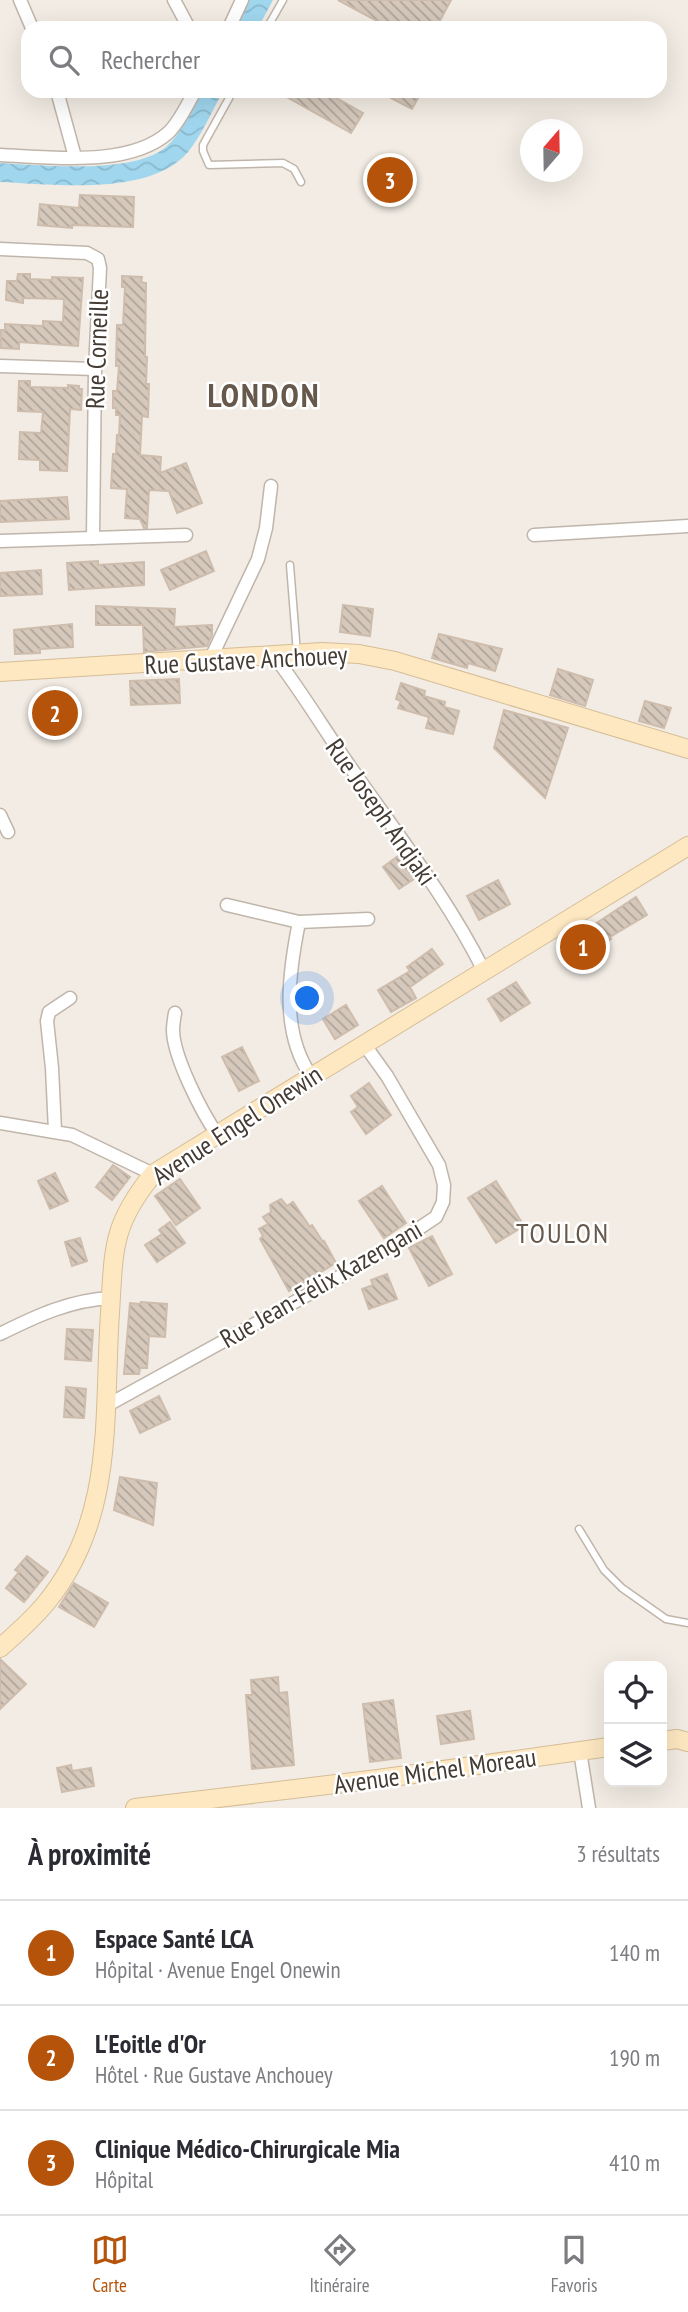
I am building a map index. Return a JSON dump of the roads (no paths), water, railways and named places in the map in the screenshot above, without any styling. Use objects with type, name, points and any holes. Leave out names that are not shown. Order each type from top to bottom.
[{"type":"street","points":[[20,0],[29,21]]},
{"type":"street","points":[[174,0],[185,21]]},
{"type":"street","points":[[232,21],[243,0]]},
{"type":"street","points":[[59,98],[75,157]]},
{"type":"street","points":[[0,155],[75,157],[120,154],[149,145],[176,125],[191,98]]},
{"type":"street","name":"Rue Corneille","points":[[0,250],[86,253],[98,259],[100,268],[95,369],[93,538]]},
{"type":"street","points":[[0,366],[95,369]]},
{"type":"street","points":[[210,660],[258,559],[266,528],[271,486]]},
{"type":"street","points":[[534,535],[688,526]]},
{"type":"street","points":[[0,541],[186,535]]},
{"type":"street","name":"Rue Gustave Anchouey","points":[[0,672],[339,653],[379,657],[688,750]]},
{"type":"street","name":"Rue Joseph Andjaki","points":[[275,657],[410,851],[467,938],[484,971]]},
{"type":"street","points":[[0,815],[8,832]]},
{"type":"street","name":"Avenue Engel Onewin","points":[[0,1648],[45,1604],[71,1566],[95,1508],[102,1474],[114,1245],[131,1203],[153,1174],[688,846]]},
{"type":"street","points":[[227,905],[299,922],[368,919]]},
{"type":"street","points":[[299,922],[289,982],[292,1027],[297,1050],[311,1076]]},
{"type":"street","points":[[55,1131],[47,1021],[49,1012],[70,998]]},
{"type":"street","points":[[175,1013],[173,1032],[179,1056],[191,1086],[217,1134]]},
{"type":"street","name":"Rue Jean-Félix Kazengani","points":[[106,1406],[300,1300],[382,1253],[436,1217],[443,1202],[444,1185],[439,1165],[387,1076],[364,1044]]},
{"type":"street","points":[[0,1123],[72,1135],[153,1174]]},
{"type":"street","points":[[0,1334],[52,1310],[90,1299],[111,1298]]},
{"type":"street","points":[[667,1740],[677,1739],[688,1742]]},
{"type":"street","name":"Avenue Michel Moreau","points":[[135,1808],[366,1781],[604,1748]]},
{"type":"street","points":[[580,1751],[589,1808]]},
{"type":"lane","points":[[271,21],[283,0]]},
{"type":"lane","points":[[229,98],[203,145],[209,164],[284,163],[294,169],[302,181]]},
{"type":"lane","points":[[290,565],[297,655]]},
{"type":"lane","points":[[579,1529],[604,1570],[622,1588],[666,1619],[688,1623]]},
{"type":"water","points":[[248,0],[273,0],[262,21],[238,21]]},
{"type":"water","points":[[197,98],[219,98],[188,152],[171,166],[150,176],[99,185],[0,182],[0,163],[110,165],[151,156],[166,147],[186,120]]},
{"type":"place","name":"Clinique Médico-Chirurgicale Mia","points":[[390,180]]},
{"type":"place","name":"L'Eoitle d'Or","points":[[55,713]]},
{"type":"place","name":"Espace Santé LCA","points":[[583,947]]},
{"type":"district","name":"LONDON","points":[[264,395]]},
{"type":"district","name":"TOULON","points":[[563,1233]]}]
